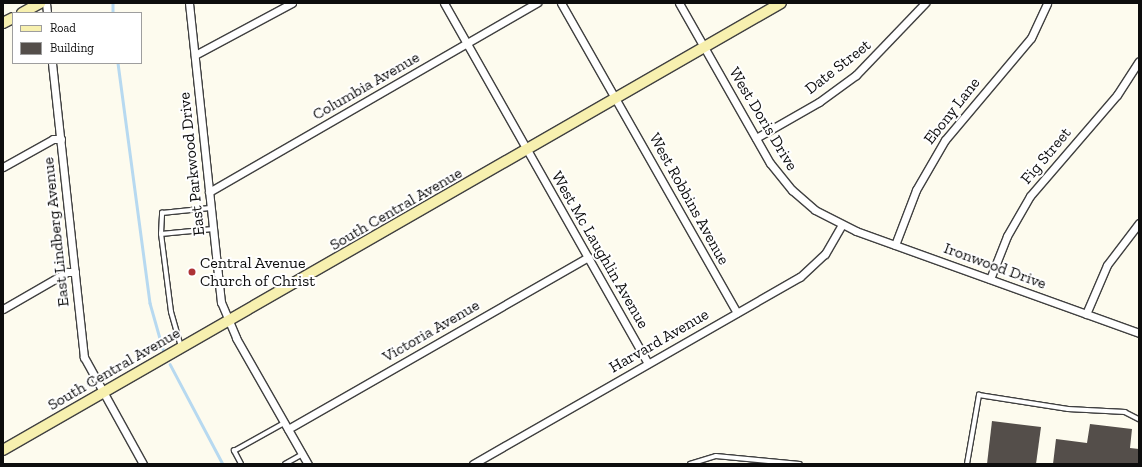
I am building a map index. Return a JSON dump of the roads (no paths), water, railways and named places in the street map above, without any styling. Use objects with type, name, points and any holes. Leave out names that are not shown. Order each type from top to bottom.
[{"type":"street","points":[[24,12],[40,3]]},
{"type":"street","name":"East Parkwood Drive","points":[[189,3],[221,302],[228,321],[308,464]]},
{"type":"street","points":[[195,55],[292,3]]},
{"type":"street","name":"West Mc Laughlin Avenue","points":[[444,3],[648,363]]},
{"type":"street","name":"Columbia Avenue","points":[[210,192],[537,3]]},
{"type":"street","name":"West Robbins Avenue","points":[[562,3],[737,313]]},
{"type":"street","name":"West Doris Drive","points":[[679,3],[756,138],[792,190],[842,225]]},
{"type":"street","name":"South Central Avenue","points":[[3,450],[705,50],[781,3]]},
{"type":"street","name":"Date Street","points":[[756,138],[819,102],[856,75],[924,3]]},
{"type":"street","name":"Ebony Lane","points":[[895,245],[916,190],[945,140],[1031,38],[1047,3]]},
{"type":"street","points":[[3,24],[12,19]]},
{"type":"street","name":"Fig Street","points":[[990,279],[1008,236],[1030,196],[1117,95],[1139,61]]},
{"type":"street","name":"East Lindberg Avenue","points":[[52,64],[84,357],[143,464]]},
{"type":"street","points":[[3,167],[53,139],[60,139]]},
{"type":"street","points":[[1086,314],[1107,265],[1139,223]]},
{"type":"street","name":"Ironwood Drive","points":[[842,225],[1139,333]]},
{"type":"street","name":"Harvard Avenue","points":[[473,464],[737,313],[814,266],[842,225]]},
{"type":"street","name":"Victoria Avenue","points":[[286,426],[588,257]]},
{"type":"street","points":[[3,308],[66,272],[74,272]]},
{"type":"lane","points":[[182,348],[171,312],[161,234],[162,213],[211,208]]},
{"type":"lane","points":[[161,234],[213,228]]},
{"type":"lane","points":[[967,464],[979,395],[1068,409],[1125,412],[1139,419]]},
{"type":"lane","points":[[241,464],[234,451],[286,426]]},
{"type":"lane","points":[[285,464],[303,454]]},
{"type":"lane","points":[[690,464],[716,456],[800,464]]},
{"type":"waterway","points":[[113,3],[113,12]]},
{"type":"waterway","points":[[118,64],[150,303],[163,349]]},
{"type":"waterway","points":[[170,364],[223,464]]},
{"type":"place","name":"Central Avenue Church of Christ","points":[[192,272]]}]
